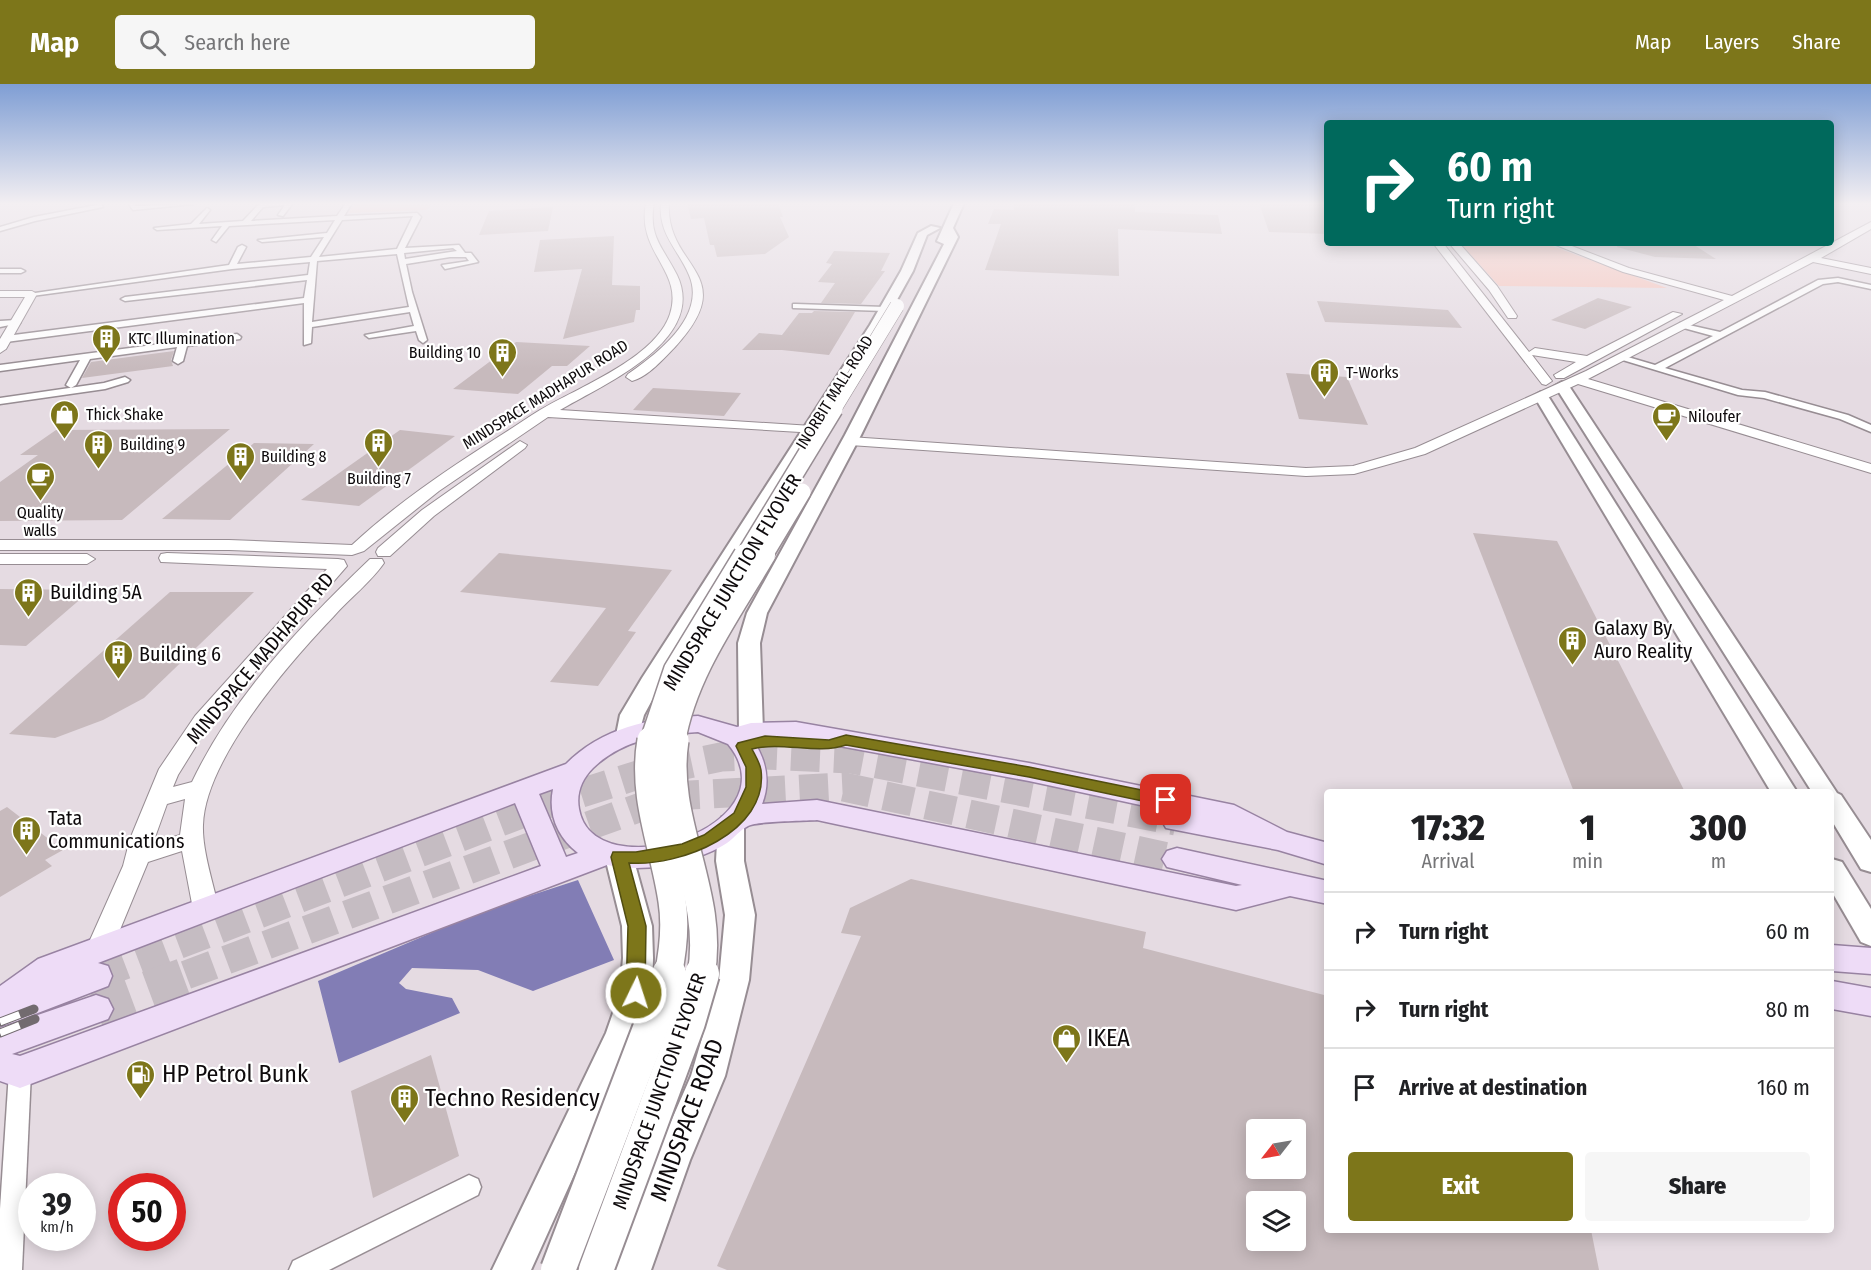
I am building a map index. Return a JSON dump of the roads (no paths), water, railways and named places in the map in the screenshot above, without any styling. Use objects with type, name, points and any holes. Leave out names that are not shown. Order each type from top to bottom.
[{"type":"main road","name":"INORBIT MALL ROAD","points":[[628,735],[632,715],[652,678],[809,434],[867,338],[897,307],[914,258]]},
{"type":"main road","name":"MINDSPACE JUNCTION FLYOVER","points":[[596,1270],[692,1010],[704,962],[705,930],[681,838],[672,779],[673,752],[681,712],[690,685],[923,258]]},
{"type":"main road","name":"INORBIT MALL ROAD","points":[[743,738],[749,643],[757,613],[827,479],[852,438],[942,258]]},
{"type":"main road","name":"MINDSPACE JUNCTION FLYOVER","points":[[558,1270],[666,987],[672,956],[672,901],[654,833],[647,763],[660,705],[675,670],[897,307]]},
{"type":"main road","points":[[867,338],[900,340]]},
{"type":"main road","points":[[1562,382],[1575,451],[1782,789]]},
{"type":"main road","points":[[1562,382],[1606,454],[1823,789]]},
{"type":"main road","points":[[1575,451],[1606,454]]},
{"type":"main road","points":[[744,534],[795,540]]},
{"type":"main road","points":[[511,1270],[622,1032],[636,993],[637,926],[612,855],[573,832],[564,817],[562,802],[566,785],[576,770],[590,756],[628,735],[670,725],[698,724],[743,738],[765,741],[830,745],[846,740],[1029,772],[1234,815],[1278,840]]},
{"type":"main road","points":[[10,1068],[557,870],[612,855],[636,858],[685,849],[710,839],[736,820],[754,787],[753,767],[743,738]]},
{"type":"main road","points":[[0,1013],[206,909],[576,770]]},
{"type":"main road","points":[[523,790],[557,870]]},
{"type":"main road","points":[[1834,804],[1871,862]]},
{"type":"main road","points":[[736,820],[817,810],[1236,898],[1288,885]]},
{"type":"main road","name":"MINDSPACE ROAD","points":[[632,1270],[672,1160],[708,1076],[734,980],[740,915],[730,861],[736,820]]},
{"type":"main road","points":[[1176,821],[1278,840],[1324,853]]},
{"type":"main road","points":[[1177,859],[1324,892]]},
{"type":"main road","points":[[1834,872],[1871,934]]},
{"type":"main road","points":[[1834,958],[1871,961]]},
{"type":"main road","points":[[0,1005],[49,968],[98,963]]},
{"type":"main road","points":[[1834,995],[1871,1002]]},
{"type":"main road","points":[[0,1043],[96,1009]]},
{"type":"street","points":[[232,267],[236,258]]},
{"type":"street","points":[[0,294],[32,294],[232,267],[321,258]]},
{"type":"street","points":[[402,258],[413,309],[423,339]]},
{"type":"street","points":[[403,262],[429,258]]},
{"type":"street","points":[[403,262],[436,258]]},
{"type":"street","points":[[438,268],[474,262],[470,258]]},
{"type":"street","points":[[664,258],[676,278],[696,276],[685,258]]},
{"type":"street","points":[[1452,258],[1562,382],[1871,460]]},
{"type":"street","points":[[1467,258],[1493,288],[1535,352],[1562,382],[1871,469]]},
{"type":"street","points":[[1596,258],[1626,270],[1732,300]]},
{"type":"street","points":[[852,438],[1306,472],[1354,470],[1420,451],[1562,382],[1587,360],[1715,296],[1730,285],[1687,284],[1603,258]]},
{"type":"street","points":[[953,447],[1283,465],[1354,461],[1377,456],[1621,358],[1811,258]]},
{"type":"street","points":[[1820,258],[1871,269]]},
{"type":"street","points":[[307,343],[308,300],[314,259]]},
{"type":"street","points":[[0,271],[21,271]]},
{"type":"street","points":[[405,272],[414,271]]},
{"type":"street","name":"MINDSPACE MADHAPUR ROAD","points":[[339,565],[338,560],[345,553],[355,549],[381,527],[446,480],[554,417],[616,388],[661,356],[691,316],[698,301],[696,276]]},
{"type":"street","points":[[125,299],[311,277]]},
{"type":"street","name":"MINDSPACE MADHAPUR ROAD","points":[[206,909],[191,823],[200,787],[222,744],[245,711],[336,600],[428,513],[612,376],[661,335],[675,315],[679,288],[676,278]]},
{"type":"street","points":[[121,308],[133,280]]},
{"type":"street","points":[[1657,368],[1821,282],[1838,280],[1871,287]]},
{"type":"street","points":[[3,344],[32,294]]},
{"type":"street","points":[[3,344],[115,321],[308,300]]},
{"type":"street","points":[[796,306],[897,307]]},
{"type":"street","points":[[308,325],[413,309]]},
{"type":"street","points":[[0,324],[16,323]]},
{"type":"street","points":[[1683,326],[1721,335]]},
{"type":"street","points":[[369,335],[419,328]]},
{"type":"street","points":[[0,368],[237,337]]},
{"type":"street","points":[[178,361],[183,344]]},
{"type":"street","points":[[1535,352],[1587,360]]},
{"type":"street","points":[[71,386],[86,357]]},
{"type":"street","points":[[1621,358],[1742,393],[1765,395],[1844,417],[1871,429]]},
{"type":"street","points":[[0,396],[125,380],[105,387],[0,401]]},
{"type":"street","points":[[554,417],[809,434]]},
{"type":"street","points":[[1429,434],[1443,440]]},
{"type":"street","points":[[0,545],[229,545],[355,549],[375,547],[380,557],[356,569],[339,565],[182,558],[0,559]]},
{"type":"street","name":"MINDSPACE MADHAPUR RD","points":[[98,963],[167,774],[202,721],[339,565]]},
{"type":"street","points":[[158,799],[200,787]]},
{"type":"street","points":[[138,856],[194,838]]},
{"type":"street","points":[[9,1270],[10,1068]]},
{"type":"street","points":[[302,1270],[469,1187]]},
{"type":"tunnel","points":[[98,975],[550,803],[641,774],[721,757],[764,755],[851,759],[1176,821]]},
{"type":"tunnel","points":[[186,975],[543,842],[647,805],[690,795],[844,787],[1177,859]]},
{"type":"tunnel","points":[[96,976],[102,974]]},
{"type":"tunnel","points":[[96,1009],[190,974]]},
{"type":"railway","points":[[0,1022],[34,1009]]},
{"type":"railway","points":[[0,1033],[35,1019]]},
{"type":"place","name":"KTC Illumination","points":[[107,364]]},
{"type":"place","name":"Building 10","points":[[502,378]]},
{"type":"place","name":"T-Works","points":[[1325,398]]},
{"type":"place","name":"Thick Shake","points":[[65,440]]},
{"type":"place","name":"Niloufer","points":[[1667,442]]},
{"type":"place","name":"Building 7","points":[[379,468]]},
{"type":"place","name":"Building 9","points":[[99,470]]},
{"type":"place","name":"Building 8","points":[[240,482]]},
{"type":"place","name":"Quality walls","points":[[40,502]]},
{"type":"place","name":"Building 5A","points":[[29,618]]},
{"type":"place","name":"Galaxy By Auro Reality","points":[[1573,666]]},
{"type":"place","name":"Building 6","points":[[118,680]]},
{"type":"place","name":"Tata Communications","points":[[27,856]]},
{"type":"place","name":"IKEA","points":[[1066,1064]]},
{"type":"place","name":"HP Petrol Bunk","points":[[141,1100]]},
{"type":"place","name":"Techno Residency","points":[[404,1124]]}]
